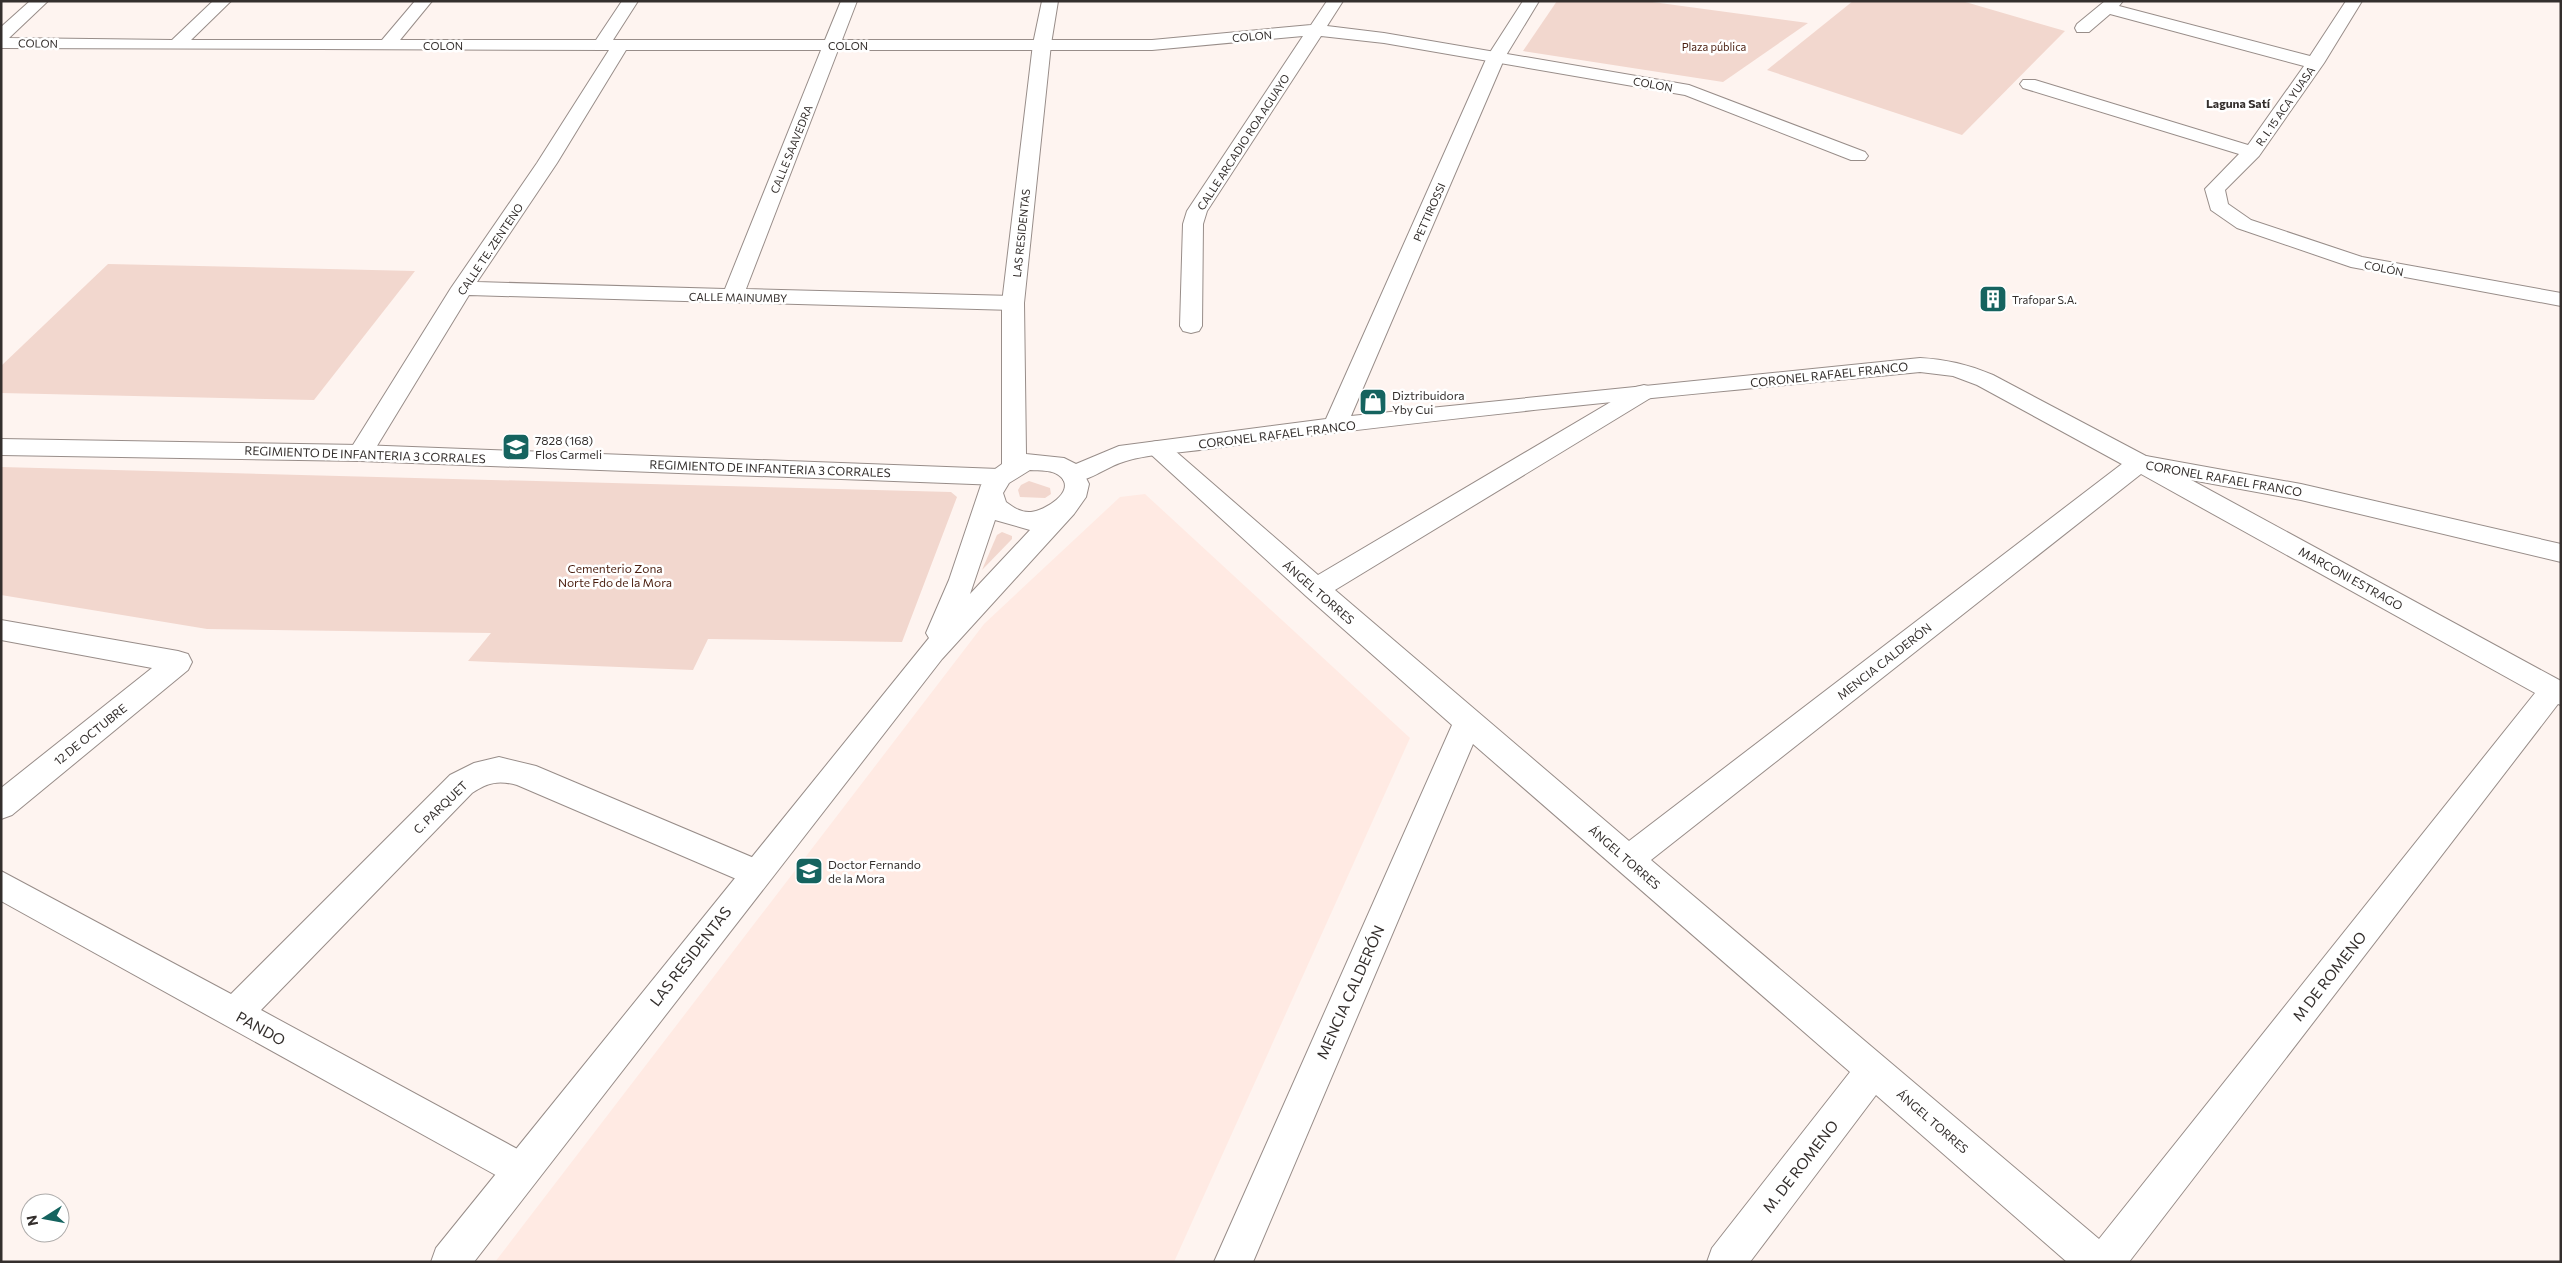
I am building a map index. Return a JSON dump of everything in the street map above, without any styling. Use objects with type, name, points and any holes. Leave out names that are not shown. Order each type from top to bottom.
[{"type":"street","points":[[1,36],[40,1]]},
{"type":"street","points":[[176,45],[223,1]]},
{"type":"street","points":[[387,45],[424,1]]},
{"type":"street","name":"CALLE TE. ZENTENO","points":[[360,452],[462,288],[547,163],[611,45],[630,1]]},
{"type":"street","name":"CALLE SAAVEDRA","points":[[732,297],[849,1]]},
{"type":"street","name":"LAS RESIDENTAS","points":[[932,652],[1001,479],[1014,303],[1042,44],[1050,1]]},
{"type":"street","name":"CALLE ARCADIO ROA AGUAYO","points":[[1191,326],[1193,224],[1197,211],[1335,1]]},
{"type":"street","name":"PETTIROSSI","points":[[1335,426],[1496,57],[1531,1]]},
{"type":"street","name":"R. I. 15 ACA YUASA","points":[[2218,206],[2215,188],[2252,152],[2315,63],[2354,1]]},
{"type":"street","points":[[2083,28],[2111,5],[2315,63]]},
{"type":"street","name":"COLON","points":[[1,43],[176,45],[1152,45],[1316,30],[1384,38],[1689,90],[1858,156]]},
{"type":"street","points":[[2029,84],[2252,152]]},
{"type":"street","name":"COLÓN","points":[[2218,206],[2228,215],[2244,224],[2358,263],[2561,300]]},
{"type":"street","name":"CALLE MAINUMBY","points":[[462,288],[732,297],[1014,303]]},
{"type":"street","name":"CORONEL RAFAEL FRANCO","points":[[1073,476],[1097,463],[1120,454],[1335,426],[1644,392],[1920,365],[1944,366],[1966,371],[1986,380],[2140,463],[2301,492],[2561,553]]},
{"type":"street","points":[[1315,589],[1644,392]]},
{"type":"street","name":"REGIMIENTO DE INFANTERIA 3 CORRALES","points":[[1,447],[360,452],[1001,479]]},
{"type":"street","name":"ÁNGEL TORRES","points":[[1156,449],[1468,722],[2097,1262]]},
{"type":"street","points":[[1041,462],[1066,468],[1073,476],[1077,483],[1077,492],[1073,501],[1065,508],[1039,519],[1025,520],[1000,511],[993,503],[1001,479],[1041,462]]},
{"type":"street","name":"MARCONI ESTRAGO","points":[[2140,463],[2557,692]]},
{"type":"street","name":"MENCIA CALDERÓN","points":[[1628,860],[2140,463]]},
{"type":"street","name":"LAS RESIDENTAS","points":[[450,1262],[755,873],[932,652],[1065,508]]},
{"type":"street","name":"12 DE OCTUBRE","points":[[1,630],[178,662],[1,806]]},
{"type":"street","name":"M DE ROMENO","points":[[2105,1262],[2557,692]]},
{"type":"street","name":"MENCIA CALDERÓN","points":[[1233,1262],[1468,722]]},
{"type":"street","name":"C. PARQUET","points":[[235,1014],[461,784],[476,774],[487,770],[505,768],[525,775],[755,873]]},
{"type":"street","name":"PANDO","points":[[1,885],[521,1171]]},
{"type":"street","name":"M. DE ROMENO","points":[[1726,1262],[1874,1070]]},
{"type":"shaded area","points":[[1145,494],[1410,738],[1174,1262],[495,1262],[984,624],[1120,497]]},
{"type":"green space","name":"Plaza pública","points":[[1557,1],[1645,1],[1808,23],[1723,82],[1523,51]]},
{"type":"green space","points":[[1853,1],[1962,1],[2065,31],[1962,135],[1767,70]]},
{"type":"green space","points":[[108,264],[415,271],[314,400],[1,393],[1,366]]},
{"type":"green space","name":"Cementerio Zona Norte Fdo de la Mora","points":[[1,467],[951,492],[957,497],[902,642],[708,639],[693,670],[468,661],[491,633],[207,629],[1,595]]},
{"type":"green space","points":[[1029,481],[1050,488],[1051,494],[1045,498],[1020,497],[1018,490],[1021,485]]},
{"type":"green space","points":[[1002,532],[1012,536],[1012,539],[982,570],[997,535]]},
{"type":"place","name":"Trafopar S.A.","points":[[1993,299]]},
{"type":"place","name":"Diztribuidora Yby Cui","points":[[1373,402]]},
{"type":"place","name":"7828 (168) Flos Carmeli","points":[[516,447]]},
{"type":"place","name":"Doctor Fernando de la Mora","points":[[809,871]]},
{"type":"district","name":"Laguna Satí","points":[[2238,103]]}]
